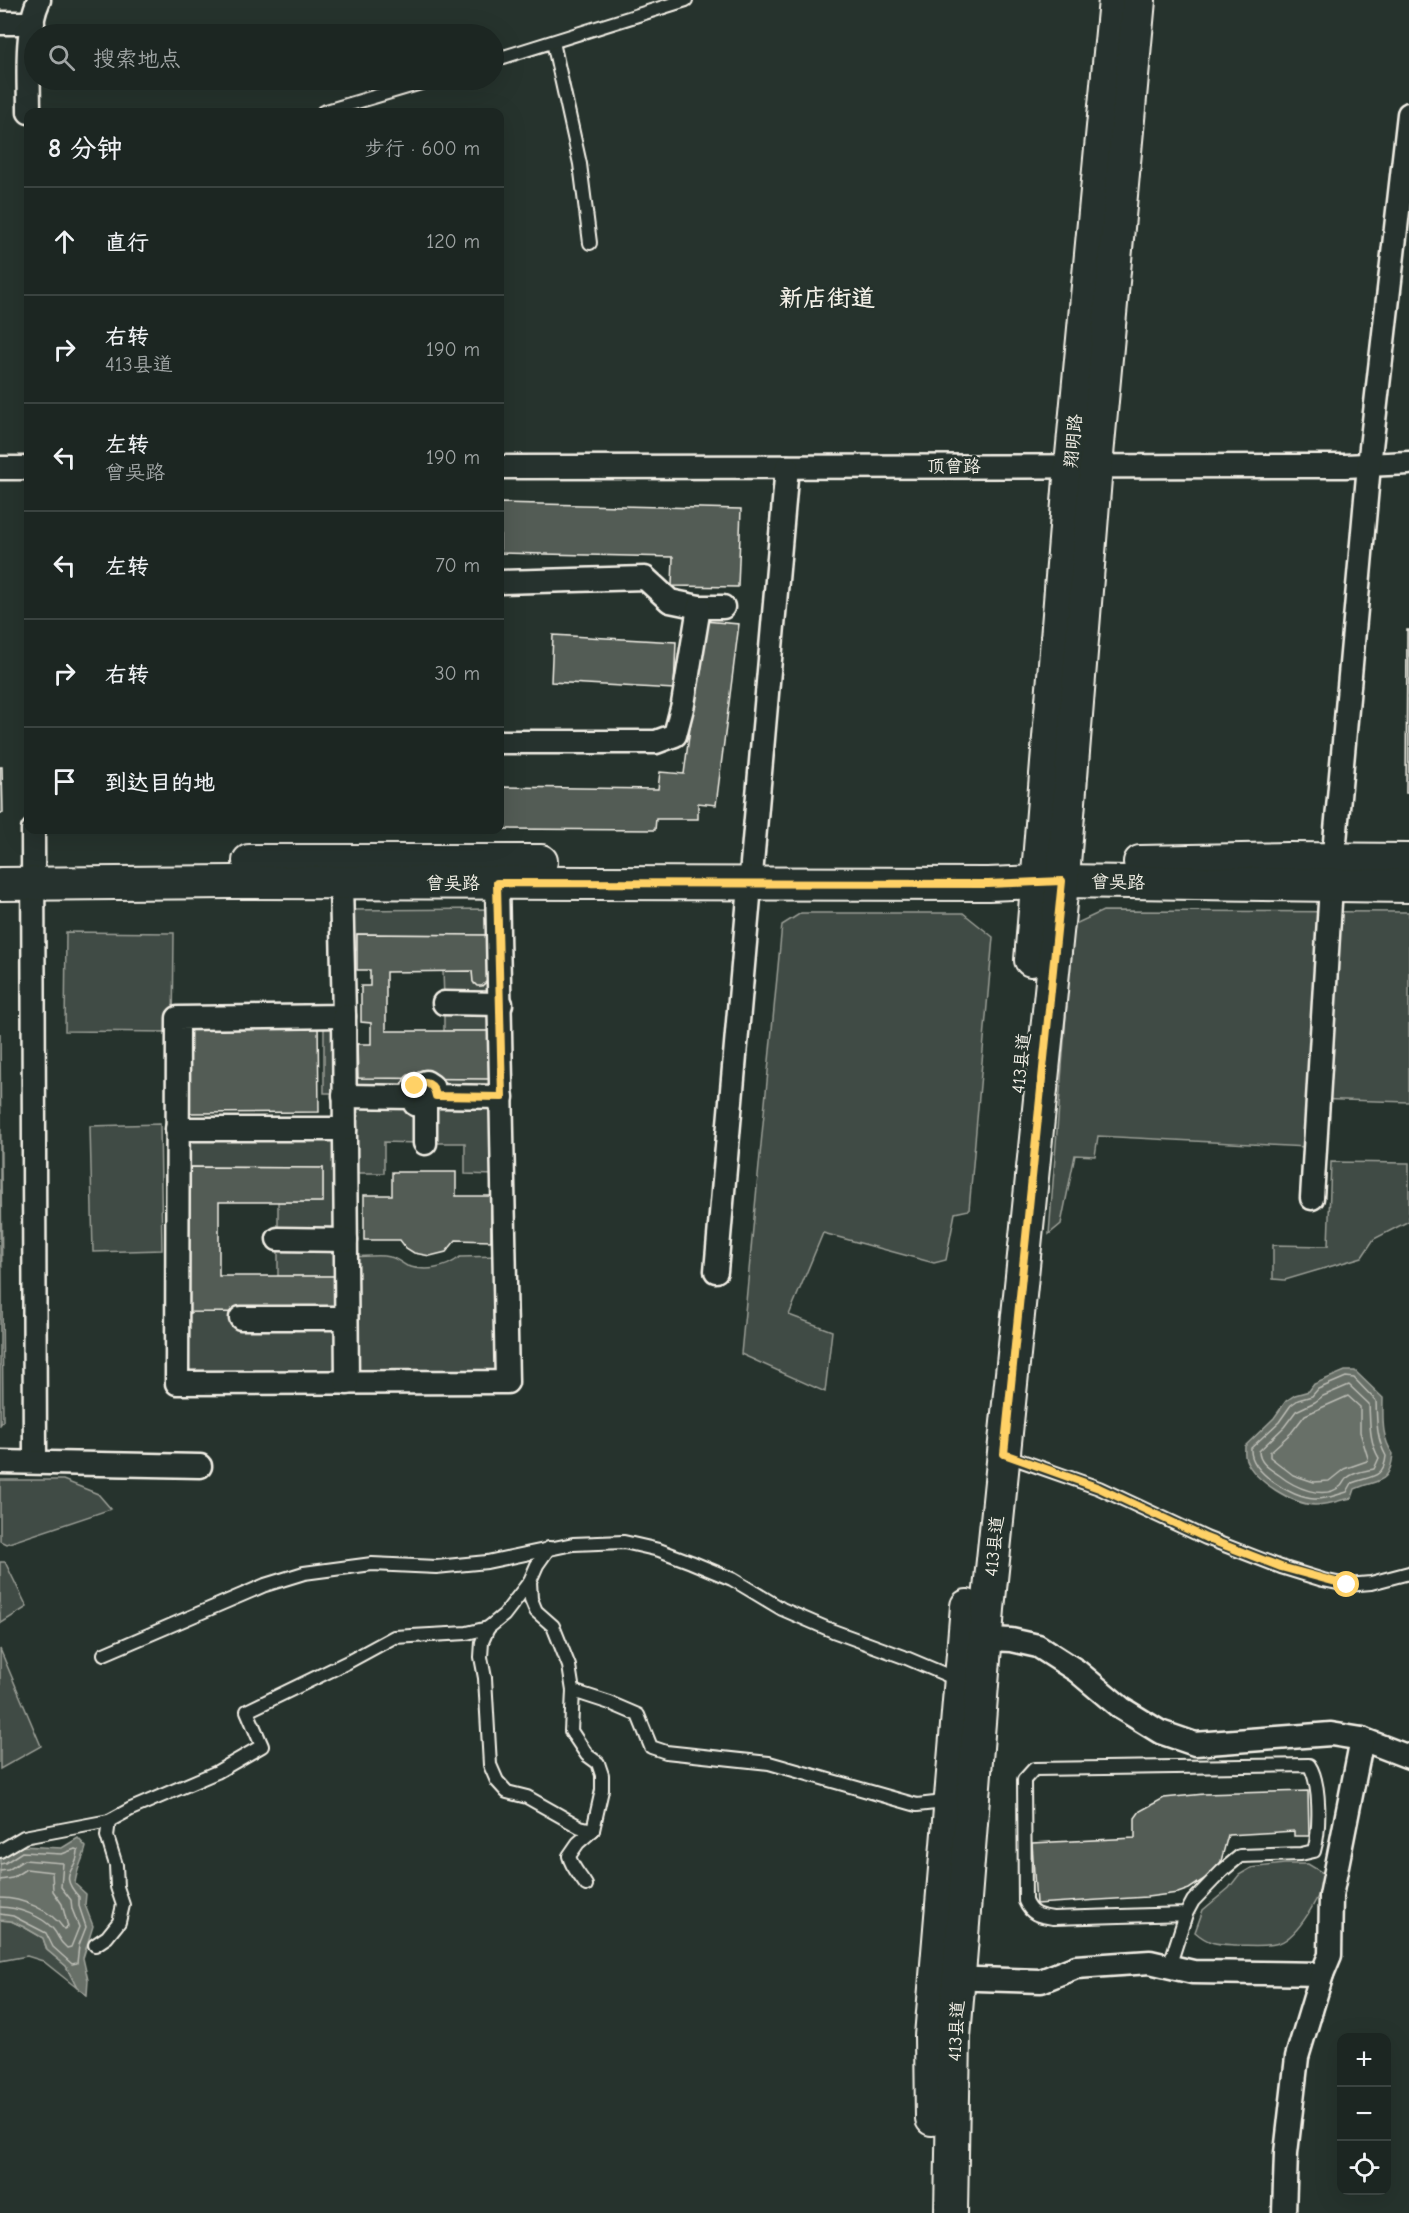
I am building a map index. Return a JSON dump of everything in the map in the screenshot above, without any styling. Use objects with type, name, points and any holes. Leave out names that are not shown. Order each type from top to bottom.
[{"type":"street","points":[[0,23],[33,23],[34,11],[39,0]]},
{"type":"street","name":"翔明路","points":[[1050,873],[1083,466],[1115,0]]},
{"type":"street","name":"翔明路","points":[[1083,466],[1139,0]]},
{"type":"street","points":[[29,108],[30,90]]},
{"type":"street","points":[[1312,1198],[1333,873],[1369,465],[1409,114]]},
{"type":"street","name":"顶曾路","points":[[504,467],[1369,465],[1409,463]]},
{"type":"street","points":[[716,1271],[787,466]]},
{"type":"street","points":[[0,468],[24,468]]},
{"type":"street","points":[[504,582],[645,578],[670,601],[699,607],[723,607]]},
{"type":"street","points":[[504,742],[656,742],[675,735],[683,704],[699,607]]},
{"type":"street","points":[[33,834],[35,1462]]},
{"type":"street","name":"曾吴路","points":[[0,884],[33,873],[1050,873],[1288,859],[1333,873],[1409,886]]},
{"type":"street","name":"曾吴路","points":[[1333,873],[1409,860]]},
{"type":"street","name":"曾吴路","points":[[0,862],[33,873],[342,884],[497,883],[752,872]]},
{"type":"street","name":"413县道","points":[[974,1638],[1004,1454],[1050,873]]},
{"type":"street","name":"413县道","points":[[931,2213],[931,2036],[947,1978],[1032,950],[1050,873]]},
{"type":"street","points":[[344,1016],[178,1018],[177,1383],[507,1382],[497,883]]},
{"type":"street","points":[[342,884],[347,1383]]},
{"type":"street","points":[[444,1004],[501,1004]]},
{"type":"street","points":[[345,1096],[424,1100],[502,1097]]},
{"type":"street","points":[[424,1100],[425,1143]]},
{"type":"street","points":[[177,1129],[345,1129]]},
{"type":"street","points":[[278,1239],[346,1240]]},
{"type":"street","points":[[240,1318],[346,1318]]},
{"type":"street","points":[[0,1462],[200,1466]]},
{"type":"street","points":[[974,1638],[1011,1640],[1038,1646],[1077,1671],[1120,1708],[1160,1732],[1195,1744],[1331,1734],[1362,1739],[1409,1757]]},
{"type":"street","points":[[1284,2213],[1289,2118],[1297,2057],[1330,1955],[1332,1896],[1362,1739]]},
{"type":"street","points":[[947,1978],[1041,1981],[1076,1968],[1150,1962],[1193,1972],[1322,1974]]},
{"type":"street","name":"413县道","points":[[947,1978],[954,2037],[951,2213]]},
{"type":"lane","points":[[504,57],[686,0]]},
{"type":"lane","points":[[553,42],[580,164],[591,243]]},
{"type":"lane","points":[[336,108],[397,90]]},
{"type":"lane","points":[[1004,1454],[1099,1488],[1217,1543],[1323,1580],[1347,1585],[1371,1583],[1409,1573]]},
{"type":"lane","points":[[104,1654],[265,1585],[304,1574],[372,1564],[436,1567],[487,1562],[573,1544],[624,1542],[659,1550],[732,1579],[792,1613],[971,1684]]},
{"type":"lane","points":[[0,1851],[24,1837],[109,1821],[131,1809],[217,1772],[262,1746],[247,1711],[394,1637],[467,1633],[488,1628],[504,1615],[530,1581],[537,1565],[549,1548]]},
{"type":"lane","points":[[530,1581],[531,1599],[536,1611],[553,1626],[569,1666],[573,1691],[571,1731],[587,1755],[598,1763],[602,1775],[602,1790],[593,1830],[578,1843],[569,1856],[572,1867],[579,1873],[586,1885]]},
{"type":"lane","points":[[488,1628],[482,1642],[481,1657],[485,1678],[490,1765],[497,1781],[507,1792],[527,1797],[580,1827],[593,1830]]},
{"type":"lane","points":[[573,1691],[638,1715],[651,1747],[666,1752],[769,1763],[917,1804],[935,1803],[962,1792]]},
{"type":"lane","points":[[1169,1967],[1186,1914],[1193,1901],[1240,1856],[1301,1854],[1314,1851],[1318,1836],[1316,1785],[1315,1774],[1309,1765],[1034,1770],[1024,1780],[1025,1901],[1036,1916],[1053,1918],[1186,1914]]},
{"type":"lane","points":[[95,1945],[107,1937],[118,1922],[123,1905],[117,1887],[116,1864],[106,1836],[109,1821]]},
{"type":"shaded area","points":[[493,909],[496,999],[444,999],[443,971],[472,971],[474,984],[479,986],[486,983],[486,935],[357,934],[357,950],[348,950],[348,910]]},
{"type":"shaded area","points":[[1103,911],[1409,912],[1409,1102],[1310,1099],[1307,1147],[1098,1136],[1095,1156],[1075,1155],[1061,1224],[1049,1234],[1073,925]]},
{"type":"shaded area","points":[[801,913],[963,913],[993,937],[969,1210],[955,1213],[946,1260],[934,1263],[823,1233],[789,1315],[832,1331],[825,1392],[741,1354],[782,925]]},
{"type":"shaded area","points":[[66,932],[174,933],[173,1032],[65,1031]]},
{"type":"shaded area","points":[[496,1009],[495,1085],[410,1089],[356,1085],[356,1078],[490,1078],[490,1031],[444,1031],[444,1010]]},
{"type":"shaded area","points":[[324,1019],[340,1019],[340,1093],[324,1093]]},
{"type":"shaded area","points":[[0,1033],[3,1421],[0,1425]]},
{"type":"shaded area","points":[[444,1103],[490,1104],[495,1112],[495,1175],[465,1174],[465,1143],[433,1143],[433,1113]]},
{"type":"shaded area","points":[[410,1104],[418,1114],[417,1143],[384,1142],[384,1173],[355,1173],[354,1111],[361,1105]]},
{"type":"shaded area","points":[[160,1124],[162,1250],[93,1252],[90,1126]]},
{"type":"shaded area","points":[[183,1139],[325,1139],[338,1142],[341,1231],[278,1230],[278,1202],[323,1202],[323,1168],[187,1167],[187,1312],[231,1312],[231,1323],[340,1323],[340,1362],[335,1372],[189,1374],[181,1363]]},
{"type":"shaded area","points":[[1331,1162],[1409,1163],[1409,1221],[1374,1239],[1362,1257],[1285,1280],[1273,1279],[1273,1245],[1328,1246]]},
{"type":"shaded area","points":[[278,1246],[340,1247],[335,1276],[278,1276]]},
{"type":"shaded area","points":[[386,1256],[407,1266],[428,1269],[441,1267],[460,1257],[499,1256],[497,1368],[487,1375],[361,1372],[356,1363],[352,1257]]},
{"type":"shaded area","points":[[0,1480],[63,1480],[98,1494],[111,1509],[6,1544],[0,1541]]},
{"type":"shaded area","points":[[0,1562],[5,1562],[27,1607],[0,1624]]},
{"type":"shaded area","points":[[0,1649],[41,1746],[0,1769]]},
{"type":"shaded area","points":[[1308,1864],[1328,1876],[1308,1914],[1287,1939],[1269,1945],[1225,1944],[1210,1942],[1195,1932],[1203,1910],[1229,1888],[1239,1875],[1251,1868]]},
{"type":"shaded area","points":[[0,1920],[11,1921],[43,1938],[47,1950],[66,1966],[77,1988],[43,1961],[27,1956],[0,1961]]},
{"type":"water","points":[[1345,1371],[1355,1371],[1383,1398],[1386,1441],[1393,1454],[1389,1471],[1381,1479],[1355,1489],[1352,1498],[1315,1505],[1285,1496],[1257,1476],[1246,1460],[1245,1446],[1274,1418],[1286,1401],[1295,1395],[1309,1391],[1314,1384]]},
{"type":"water","points":[[78,1838],[86,1847],[75,1884],[86,1894],[85,1905],[93,1926],[83,1958],[88,1980],[87,1995],[77,1988],[66,1966],[47,1950],[43,1938],[11,1921],[0,1920],[0,1859],[21,1846],[62,1848]]},
{"type":"building","points":[[504,503],[741,509],[738,587],[672,586],[673,557],[504,553]]},
{"type":"building","points":[[704,621],[739,624],[716,805],[698,803],[698,819],[656,819],[655,830],[504,829],[504,787],[658,789],[660,772],[684,774]]},
{"type":"building","points":[[1407,630],[1409,630],[1409,793],[1406,793]]},
{"type":"building","points":[[553,635],[676,642],[674,689],[551,682]]},
{"type":"building","points":[[0,767],[2,767],[3,813],[0,813]]},
{"type":"building","points":[[357,934],[486,935],[487,981],[482,986],[477,986],[473,982],[472,971],[386,972],[386,1031],[490,1031],[490,1079],[358,1078],[357,1044],[371,1044],[371,1023],[361,1022],[361,986],[370,986],[370,970],[357,970]]},
{"type":"building","points":[[318,1021],[319,1112],[190,1113],[190,1022]]},
{"type":"building","points":[[187,1167],[323,1168],[323,1202],[219,1202],[219,1276],[335,1276],[335,1313],[187,1312]]},
{"type":"building","points":[[392,1172],[456,1172],[456,1196],[491,1196],[491,1241],[456,1240],[446,1252],[430,1256],[414,1253],[400,1240],[364,1240],[364,1195],[392,1195]]},
{"type":"building","points":[[1308,1791],[1309,1836],[1294,1836],[1294,1831],[1228,1835],[1221,1861],[1215,1872],[1189,1889],[1178,1893],[1147,1897],[1036,1904],[1032,1843],[1135,1838],[1135,1818],[1140,1811],[1164,1798],[1204,1794]]},
{"type":"district","name":"新店街道","points":[[827,298]]},
{"type":"route","points":[[415,1086],[421,1082],[429,1083],[435,1089],[436,1096],[502,1097],[497,883],[988,884],[1062,881],[1004,1454],[1099,1488],[1206,1538],[1281,1567],[1347,1585]]}]
